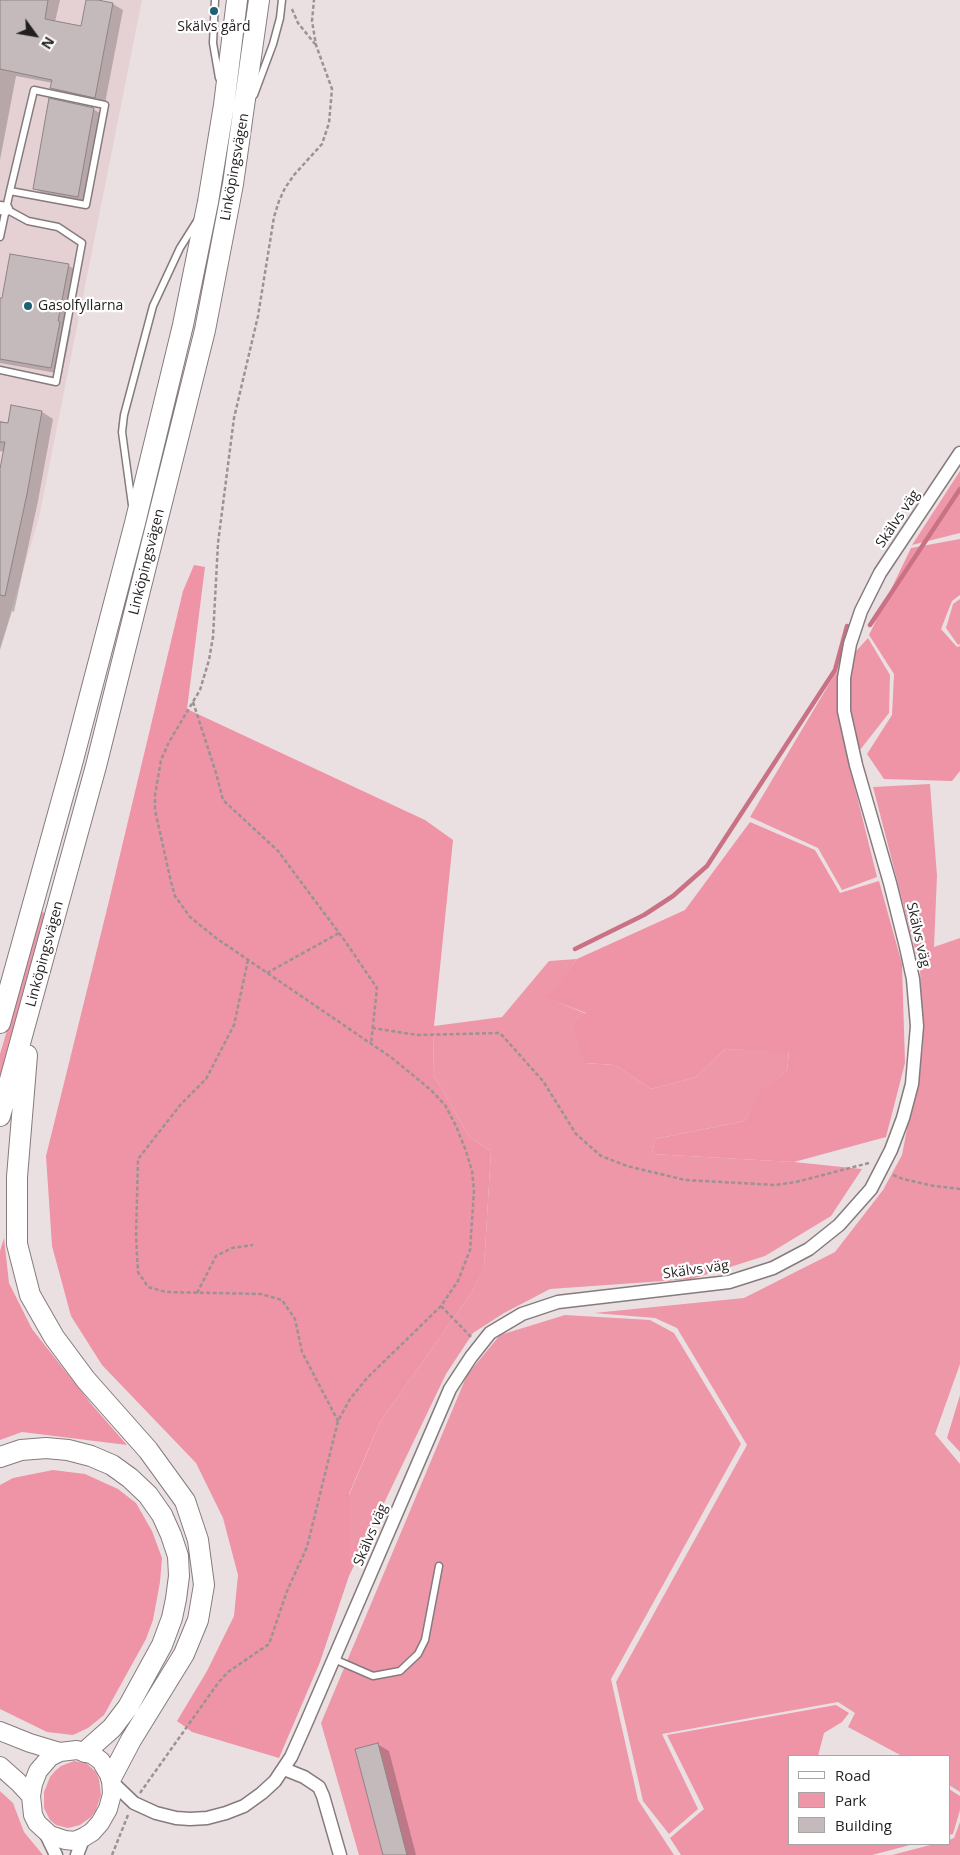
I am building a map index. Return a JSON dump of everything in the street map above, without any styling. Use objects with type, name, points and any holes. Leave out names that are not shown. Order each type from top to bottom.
[{"type":"highway","name":"Linköpingsvägen","points":[[0,1023],[73,760],[135,523],[183,325],[208,202],[224,105],[237,0]]},
{"type":"highway","name":"Linköpingsvägen","points":[[0,1116],[32,1006],[98,756],[205,330],[243,124],[259,0]]},
{"type":"highway","points":[[0,994],[18,958]]},
{"type":"highway","points":[[32,1006],[17,1177],[17,1244],[30,1295],[54,1337],[86,1380],[148,1450],[184,1501],[198,1540],[204,1585],[198,1620],[184,1654],[131,1740],[112,1780]]},
{"type":"highway","points":[[0,1457],[21,1450],[46,1448],[68,1450],[91,1456],[112,1466],[130,1478],[148,1494],[162,1515],[178,1556],[179,1576],[176,1599],[172,1618],[162,1645],[128,1707],[112,1728],[85,1752]]},
{"type":"main road","points":[[0,1731],[60,1752]]},
{"type":"main road","points":[[77,1750],[85,1752],[101,1761],[112,1780],[112,1794],[108,1809],[100,1823],[84,1837],[75,1841],[65,1840],[44,1830],[33,1815],[31,1796],[38,1771],[50,1757],[60,1752],[77,1750]]},
{"type":"main road","points":[[0,1766],[31,1796]]},
{"type":"street","name":"Skälvs väg","points":[[112,1780],[134,1803],[156,1813],[176,1818],[207,1818],[244,1806],[262,1793],[284,1769],[301,1735],[450,1389],[490,1333],[522,1314],[558,1302],[729,1282],[773,1268],[809,1249],[839,1225],[871,1189],[891,1150],[903,1118],[912,1084],[917,1026],[913,979],[906,947],[856,764],[844,711],[844,678],[850,644],[861,611],[880,573],[960,453]]},
{"type":"street","points":[[284,1769],[304,1777],[319,1787],[340,1855]]},
{"type":"street","points":[[108,1809],[134,1803]]},
{"type":"street","points":[[44,1830],[56,1855]]},
{"type":"street","points":[[77,1855],[84,1837]]},
{"type":"lane","points":[[215,0],[213,43],[224,105]]},
{"type":"lane","points":[[243,124],[273,44],[280,18],[282,0]]},
{"type":"lane","points":[[0,237],[3,209],[10,192],[34,90],[105,105],[86,205],[10,192]]},
{"type":"lane","points":[[135,523],[122,432],[124,415],[153,306],[180,248],[208,202]]},
{"type":"lane","points":[[0,370],[56,382],[82,243],[58,228],[28,221],[3,209]]},
{"type":"lane","points":[[334,1659],[373,1676],[400,1671],[418,1654],[425,1640],[439,1566]]},
{"type":"path","points":[[112,1855],[124,1822],[140,1792],[218,1683],[228,1672],[269,1644],[287,1591],[307,1547],[338,1421],[350,1399],[367,1378],[442,1306],[458,1281],[470,1250],[474,1190],[472,1171],[456,1126],[445,1105],[418,1078],[216,938],[190,917],[175,896],[154,795],[156,777],[161,760],[193,702],[205,676],[209,660],[213,637],[218,543],[234,418],[258,316],[274,217],[285,188],[322,144],[329,123],[332,89],[316,45],[312,21],[314,0]]},
{"type":"path","points":[[291,6],[298,23],[316,45]]},
{"type":"path","points":[[193,702],[223,800],[278,851],[377,988],[371,1044]]},
{"type":"path","points":[[267,973],[339,933]]},
{"type":"path","points":[[248,960],[234,1025],[206,1079],[181,1104],[138,1159],[136,1236],[138,1272],[148,1287],[166,1292],[261,1294],[282,1300],[295,1319],[302,1352],[338,1421]]},
{"type":"path","points":[[372,1028],[418,1035],[500,1034],[543,1081],[576,1134],[601,1156],[627,1166],[685,1180],[776,1185],[796,1182],[869,1163]]},
{"type":"path","points":[[863,1160],[903,1179],[934,1186],[960,1189]]},
{"type":"path","points":[[197,1293],[216,1256],[232,1248],[253,1246]]},
{"type":"path","points":[[442,1306],[480,1346]]},
{"type":"shaded area","points":[[0,0],[142,0],[39,518],[0,648]]},
{"type":"shaded area","points":[[960,539],[960,595],[952,601],[941,629],[957,647],[960,646],[960,771],[952,781],[884,779],[867,754],[892,715],[894,674],[869,635],[911,548]]},
{"type":"shaded area","points":[[194,565],[205,567],[187,709],[425,820],[453,840],[434,1026],[433,1074],[469,1137],[491,1151],[484,1267],[472,1292],[380,1422],[349,1494],[349,1576],[320,1662],[279,1758],[192,1732],[177,1721],[207,1671],[234,1616],[238,1575],[223,1518],[196,1463],[102,1365],[71,1316],[52,1246],[46,1156],[183,591]]},
{"type":"shaded area","points":[[750,822],[815,850],[840,893],[879,881],[902,964],[905,1063],[886,1137],[794,1162],[652,1154],[655,1139],[745,1121],[762,1089],[787,1071],[789,1052],[725,1049],[696,1077],[651,1089],[615,1065],[585,1063],[573,1025],[586,1013],[546,998],[577,959],[685,910]]},
{"type":"shaded area","points":[[4,1238],[9,1283],[32,1329],[93,1406],[127,1445],[22,1432],[0,1440],[0,1251]]},
{"type":"shaded area","points":[[960,1395],[960,1452],[947,1438]]},
{"type":"shaded area","points":[[53,1470],[85,1474],[118,1489],[136,1503],[152,1531],[162,1558],[153,1620],[146,1639],[104,1715],[88,1728],[73,1735],[47,1732],[0,1709],[0,1485],[13,1478]]},
{"type":"shaded area","points":[[836,1705],[849,1713],[842,1722],[824,1733],[818,1755],[788,1755],[788,1845],[910,1845],[872,1855],[681,1855],[670,1838],[704,1809],[667,1735]]},
{"type":"shaded area","points":[[950,1790],[960,1796],[960,1810],[953,1834],[950,1835]]},
{"type":"green space","points":[[960,471],[960,533],[912,545]]},
{"type":"green space","points":[[960,599],[960,644],[958,645],[946,628],[953,604]]},
{"type":"green space","points":[[868,638],[890,675],[889,713],[849,764],[877,877],[842,890],[818,848],[750,817],[835,674]]},
{"type":"green space","points":[[930,784],[937,876],[934,947],[960,938],[960,1364],[935,1434],[960,1464],[960,1792],[950,1786],[950,1755],[900,1755],[848,1727],[855,1713],[838,1702],[662,1734],[698,1809],[669,1834],[643,1801],[616,1682],[747,1445],[677,1328],[655,1318],[594,1313],[744,1298],[835,1252],[883,1190],[902,1155],[923,1046],[920,969],[873,787]]},
{"type":"green space","points":[[42,912],[45,913],[0,1079],[0,1054]]},
{"type":"green space","points":[[577,959],[547,998],[587,1014],[585,1063],[615,1065],[651,1089],[696,1077],[725,1049],[789,1051],[787,1071],[763,1089],[745,1121],[655,1139],[652,1154],[794,1162],[862,1169],[831,1216],[765,1256],[692,1279],[550,1289],[504,1313],[473,1333],[446,1374],[349,1576],[349,1495],[380,1422],[472,1292],[484,1266],[491,1151],[469,1137],[433,1074],[434,1026],[502,1017],[549,961]]},
{"type":"green space","points":[[565,1315],[650,1320],[674,1333],[741,1444],[611,1679],[638,1800],[674,1855],[359,1855],[321,1723],[467,1375],[500,1335]]},
{"type":"green space","points":[[74,1761],[86,1763],[96,1772],[101,1795],[96,1810],[91,1817],[80,1825],[68,1828],[56,1825],[50,1820],[44,1808],[44,1792],[50,1777],[55,1771],[61,1766]]},
{"type":"green space","points":[[0,1791],[13,1803],[24,1832],[43,1855],[0,1855]]},
{"type":"green space","points":[[960,1822],[960,1855],[892,1855],[930,1845],[950,1845],[950,1840],[954,1838]]},
{"type":"building","points":[[0,0],[48,0],[45,19],[81,26],[86,0],[113,3],[95,98],[50,88],[52,80],[0,69]]},
{"type":"building","points":[[49,98],[94,108],[78,197],[33,189]]},
{"type":"building","points":[[10,254],[69,264],[51,368],[0,359],[0,298],[2,298]]},
{"type":"building","points":[[11,405],[42,411],[27,494],[5,596],[0,595],[0,469],[5,442],[0,442],[0,422],[8,423]]},
{"type":"building","points":[[378,1743],[407,1855],[383,1855],[355,1749]]},
{"type":"waterway","points":[[870,625],[960,489]]},
{"type":"waterway","points":[[575,949],[644,915],[673,896],[707,866],[835,670],[847,626]]},
{"type":"place","name":"Skälvs gård","points":[[214,11]]},
{"type":"place","name":"Gasolfyllarna","points":[[28,306]]}]
